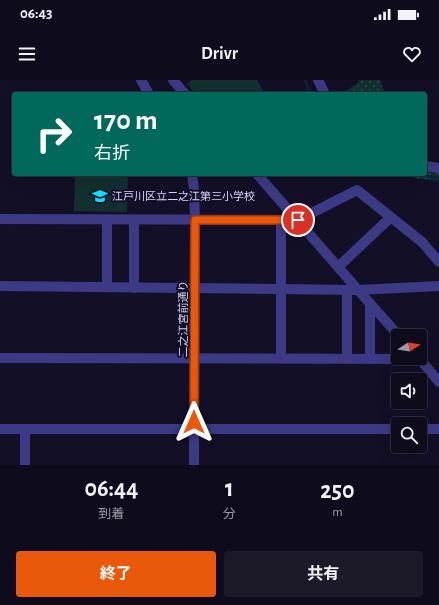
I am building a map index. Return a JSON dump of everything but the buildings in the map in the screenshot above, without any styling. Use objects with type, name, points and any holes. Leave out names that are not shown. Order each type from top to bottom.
[{"type":"street","points":[[142,80],[148,92]]},
{"type":"street","points":[[173,80],[184,92]]},
{"type":"street","points":[[318,80],[324,92]]},
{"type":"street","points":[[427,166],[439,168]]},
{"type":"street","name":"二之江宮前通り","points":[[192,176],[195,220],[194,465]]},
{"type":"street","points":[[259,176],[393,329]]},
{"type":"street","points":[[0,219],[298,220],[357,190],[390,218],[422,242],[439,262]]},
{"type":"street","points":[[338,267],[390,218]]},
{"type":"street","points":[[107,220],[107,287]]},
{"type":"street","points":[[134,220],[134,288]]},
{"type":"street","points":[[281,220],[281,358]]},
{"type":"street","points":[[0,286],[281,290],[358,290],[439,286]]},
{"type":"street","points":[[347,290],[347,359]]},
{"type":"street","points":[[370,303],[370,359]]},
{"type":"street","points":[[0,358],[391,359]]},
{"type":"street","points":[[425,365],[439,382]]},
{"type":"street","points":[[0,429],[391,429]]},
{"type":"street","points":[[25,429],[25,465]]},
{"type":"street","points":[[427,429],[439,429]]},
{"type":"green space","points":[[192,80],[257,80],[264,92],[194,92],[187,84]]},
{"type":"green space","points":[[358,80],[380,80],[384,92],[345,92],[359,82]]},
{"type":"green space","points":[[427,169],[439,171],[439,181],[408,176],[427,176]]},
{"type":"green space","name":"江戸川区立二之江第三小学校","points":[[75,176],[128,176],[127,212],[74,211]]},
{"type":"waterway","points":[[305,80],[311,92]]},
{"type":"waterway","points":[[423,176],[439,178]]},
{"type":"place","name":"江戸川区立二之江第三小学校","points":[[100,196]]},
{"type":"route","points":[[194,422],[195,220],[298,220]]}]
